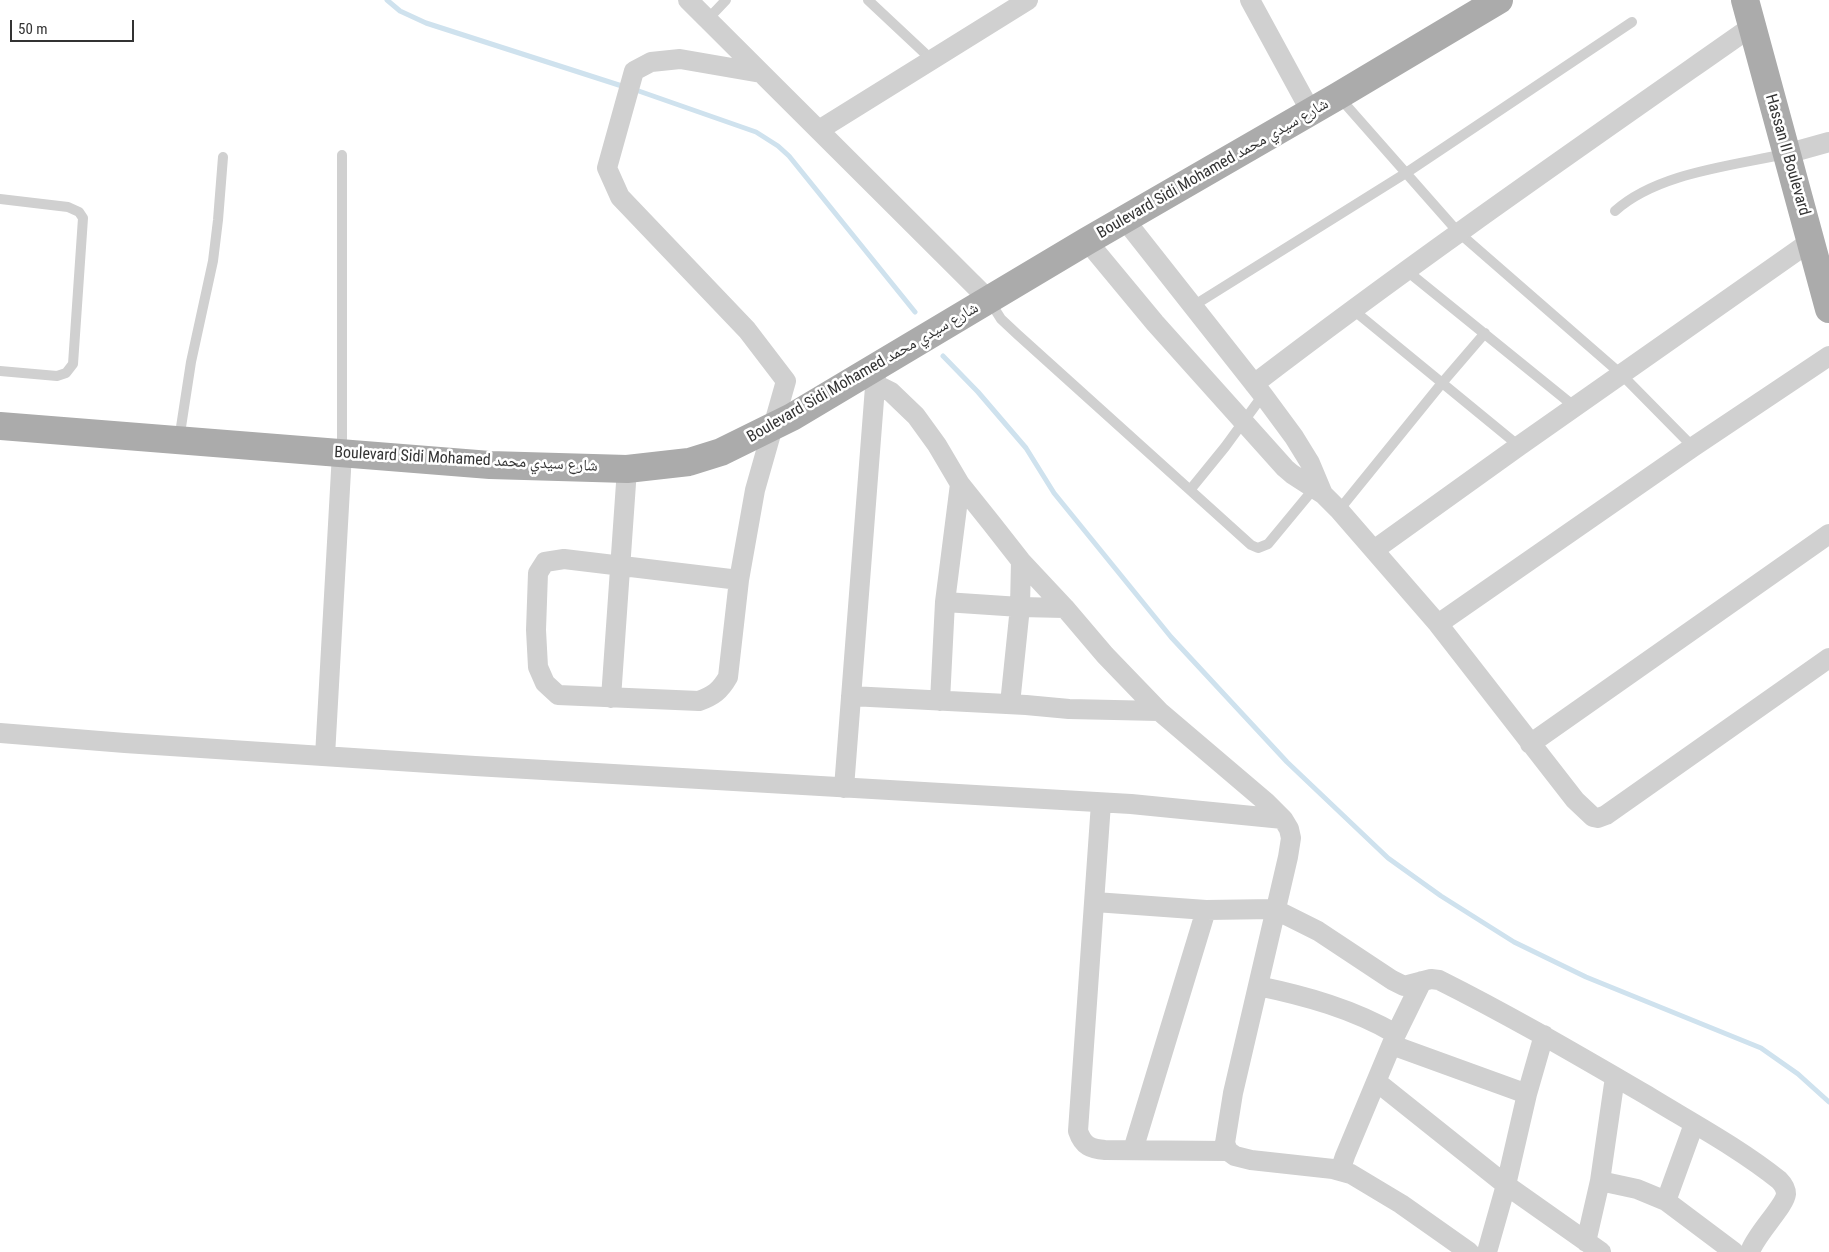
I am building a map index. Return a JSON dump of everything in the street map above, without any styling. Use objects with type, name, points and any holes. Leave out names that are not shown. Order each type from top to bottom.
[{"type":"main road","name":"Boulevard Sidi Mohamed شارع سيدي محمد","points":[[0,426],[490,465],[627,469],[689,462],[721,452],[876,376],[989,300],[1499,0]]},
{"type":"main road","name":"Hassan II Boulevard","points":[[1745,0],[1829,309]]},
{"type":"street","points":[[688,0],[989,300]]},
{"type":"street","points":[[819,130],[1028,0]]},
{"type":"street","points":[[1250,0],[1311,112]]},
{"type":"street","points":[[1258,390],[1352,309],[1406,272],[1458,232],[1751,27]]},
{"type":"street","points":[[740,580],[564,559],[545,562],[538,573],[536,630],[540,674],[551,690],[558,695],[699,700],[713,696],[728,677],[740,580],[755,490],[786,381],[746,330],[620,197],[608,168],[634,71],[651,62],[680,59],[761,73]]},
{"type":"street","points":[[1786,154],[1829,142]]},
{"type":"street","points":[[1125,220],[1299,445],[1310,463],[1318,489]]},
{"type":"street","points":[[1374,550],[1811,241]]},
{"type":"street","points":[[1087,242],[1155,323],[1289,471],[1318,489],[1339,510],[1438,624],[1530,744],[1575,800],[1593,817],[1598,818],[1606,815],[1829,658]]},
{"type":"street","points":[[1438,624],[1693,447],[1829,356]]},
{"type":"street","points":[[876,376],[916,416],[937,445],[960,484],[1021,561],[1105,655],[1159,712],[1266,802],[1283,819],[1289,829],[1291,838],[1230,1111],[1225,1143],[1228,1152]]},
{"type":"street","points":[[844,788],[876,376]]},
{"type":"street","points":[[325,756],[342,453]]},
{"type":"street","points":[[611,698],[627,469]]},
{"type":"street","points":[[940,701],[945,602],[960,484]]},
{"type":"street","points":[[1530,744],[1829,534]]},
{"type":"street","points":[[1010,704],[1020,607],[1021,561]]},
{"type":"street","points":[[945,602],[1065,608]]},
{"type":"street","points":[[851,696],[1069,709],[1159,712]]},
{"type":"street","points":[[0,733],[325,756],[1101,802],[1194,809],[1283,819]]},
{"type":"street","points":[[1101,802],[1078,1131],[1081,1140],[1092,1149],[1228,1152],[1251,1160],[1333,1169],[1351,1174],[1374,1186],[1468,1252]]},
{"type":"street","points":[[1095,902],[1206,910],[1274,910],[1318,931],[1404,986],[1431,978],[1439,980],[1544,1035],[1694,1124],[1772,1174],[1785,1187],[1785,1198],[1755,1240],[1750,1252]]},
{"type":"street","points":[[1133,1150],[1206,910]]},
{"type":"street","points":[[1340,1171],[1394,1040],[1422,981]]},
{"type":"street","points":[[1258,986],[1328,1004],[1373,1022],[1394,1040],[1527,1094]]},
{"type":"street","points":[[1488,1252],[1506,1186],[1527,1094],[1544,1035]]},
{"type":"street","points":[[1377,1082],[1506,1186],[1594,1247],[1600,1181],[1615,1077]]},
{"type":"street","points":[[1666,1201],[1694,1124]]},
{"type":"street","points":[[1600,1181],[1637,1188],[1666,1201],[1734,1252]]},
{"type":"lane","points":[[707,20],[726,0]]},
{"type":"lane","points":[[868,0],[932,60]]},
{"type":"lane","points":[[1193,306],[1406,174],[1632,22]]},
{"type":"lane","points":[[1338,96],[1458,232],[1621,374],[1693,447]]},
{"type":"lane","points":[[1615,211],[1626,201],[1653,186],[1695,173],[1786,154]]},
{"type":"lane","points":[[342,155],[342,453]]},
{"type":"lane","points":[[179,441],[191,362],[213,261],[223,157]]},
{"type":"lane","points":[[0,199],[68,208],[78,212],[83,218],[73,364],[66,373],[57,376],[0,371]]},
{"type":"lane","points":[[1406,272],[1575,407]]},
{"type":"lane","points":[[989,300],[1006,324],[1251,545],[1258,548],[1268,544],[1318,489]]},
{"type":"lane","points":[[1352,309],[1519,446]]},
{"type":"lane","points":[[1339,510],[1442,383],[1486,334]]},
{"type":"lane","points":[[1190,490],[1244,421],[1258,390]]},
{"type":"waterway","points":[[387,0],[400,11],[426,23],[625,87]]},
{"type":"waterway","points":[[633,89],[756,132],[778,146],[789,156],[915,312]]},
{"type":"waterway","points":[[943,356],[978,392],[1026,448],[1054,493],[1171,637],[1287,762],[1388,858],[1441,896],[1514,942],[1586,977],[1761,1048],[1798,1074],[1829,1102]]}]
